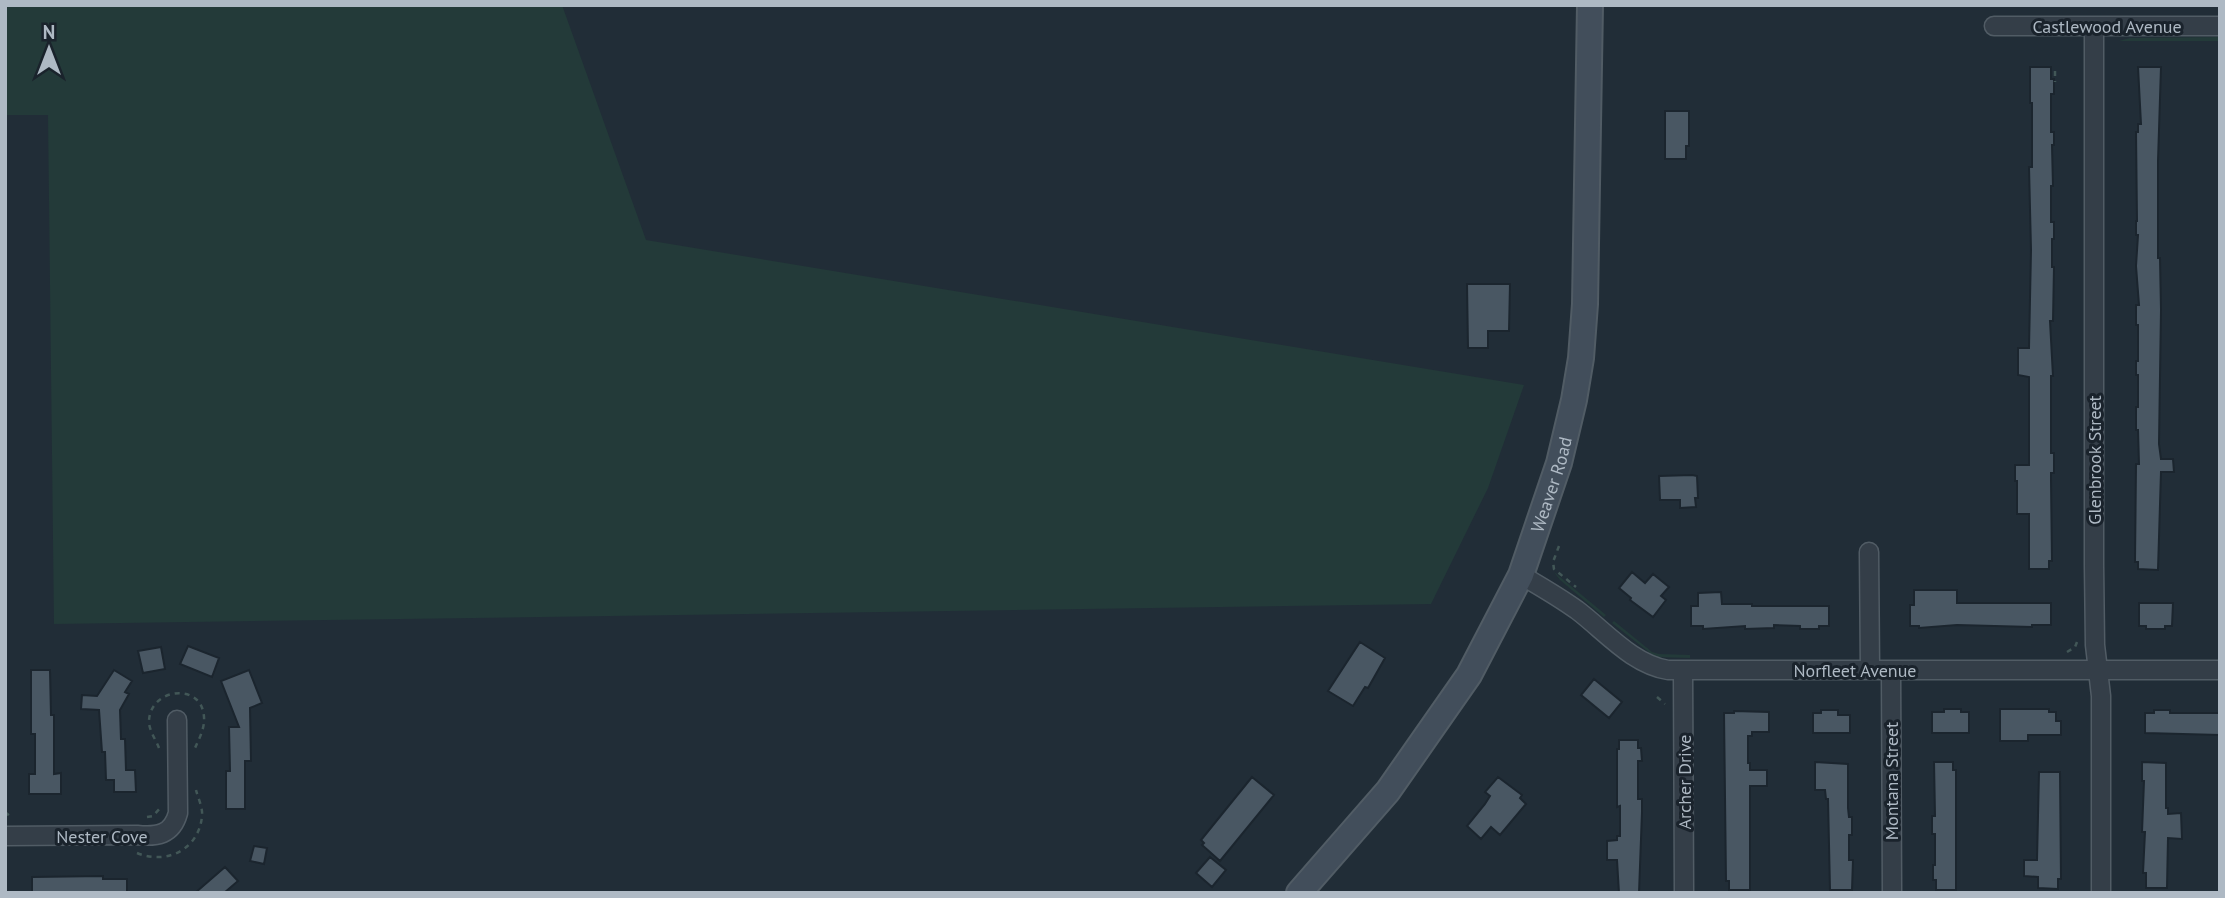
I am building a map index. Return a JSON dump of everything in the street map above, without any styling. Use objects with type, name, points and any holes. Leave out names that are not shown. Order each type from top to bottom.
[{"type":"main road","name":"Weaver Road","points":[[1299,893],[1388,790],[1469,675],[1521,575],[1559,463],[1581,358],[1586,258],[1590,5]]},
{"type":"street","name":"Castlewood Avenue","points":[[1994,26],[2220,26]]},
{"type":"street","name":"Glenbrook Street","points":[[2094,26],[2094,565],[2095,645],[2101,696],[2101,893]]},
{"type":"street","points":[[1870,552],[1870,670]]},
{"type":"street","name":"Norfleet Avenue","points":[[1521,575],[1577,610],[1640,661],[1654,668],[1683,671],[2220,670]]},
{"type":"street","name":"Montana Street","points":[[1891,670],[1892,893]]},
{"type":"street","name":"Archer Drive","points":[[1683,671],[1684,893]]},
{"type":"street","name":"Nester Cove","points":[[5,836],[153,836],[166,833],[173,827],[178,813],[177,720]]},
{"type":"path","points":[[2055,71],[2055,82]]},
{"type":"path","points":[[1559,546],[1553,562],[1554,569],[1578,589]]},
{"type":"path","points":[[160,758],[149,720],[158,700],[167,694],[186,693],[197,700],[202,709],[204,727],[195,748]]},
{"type":"path","points":[[134,851],[144,856],[172,856],[194,841],[202,816],[194,783]]},
{"type":"path","points":[[148,817],[158,813],[161,798]]},
{"type":"path","points":[[5,812],[14,819]]},
{"type":"green space","points":[[5,5],[562,5],[646,240],[1524,385],[1488,488],[1431,604],[54,624],[48,115],[5,115]]},
{"type":"green space","points":[[2220,37],[2220,41],[2119,41],[2130,38]]},
{"type":"green space","points":[[1554,572],[1606,615],[1604,617]]},
{"type":"green space","points":[[1614,621],[1652,652],[1690,655],[1690,658],[1655,657],[1612,623]]},
{"type":"building","points":[[2030,67],[2051,67],[2051,79],[2054,79],[2054,94],[2051,94],[2051,132],[2054,132],[2054,145],[2051,222],[2054,222],[2054,267],[2053,321],[2050,321],[2053,376],[2051,453],[2054,453],[2054,473],[2051,473],[2052,561],[2049,561],[2049,569],[2029,569],[2029,514],[2017,514],[2015,481],[2015,465],[2029,465],[2029,377],[2018,375],[2018,348],[2029,348],[2029,167],[2032,167]]},
{"type":"building","points":[[2138,67],[2161,67],[2158,161],[2161,310],[2159,444],[2161,459],[2173,459],[2174,472],[2161,472],[2158,570],[2138,569],[2138,562],[2135,562],[2136,464],[2139,464],[2136,430],[2136,305],[2139,305],[2136,266],[2136,132],[2138,124],[2141,124]]},
{"type":"building","points":[[1665,111],[1689,111],[1689,146],[1686,146],[1686,159],[1665,159]]},
{"type":"building","points":[[1467,284],[1510,284],[1509,331],[1488,331],[1488,348],[1468,348]]},
{"type":"building","points":[[1659,476],[1697,476],[1696,507],[1680,508],[1680,500],[1660,500]]},
{"type":"building","points":[[1632,572],[1645,583],[1653,574],[1669,587],[1661,596],[1666,600],[1653,617],[1619,588]]},
{"type":"building","points":[[1914,590],[1957,590],[1957,603],[2051,603],[2051,625],[1910,626],[1910,605],[1914,605]]},
{"type":"building","points":[[1721,592],[1722,604],[1829,606],[1829,626],[1819,626],[1819,629],[1774,625],[1774,628],[1745,629],[1745,626],[1703,629],[1703,626],[1691,626],[1691,606],[1698,606],[1698,593]]},
{"type":"building","points":[[2139,603],[2173,603],[2172,626],[2165,626],[2165,629],[2146,629],[2146,626],[2139,626]]},
{"type":"building","points":[[1360,642],[1385,658],[1368,688],[1365,687],[1353,706],[1328,691]]},
{"type":"building","points":[[188,646],[219,658],[212,677],[180,664]]},
{"type":"building","points":[[161,647],[165,669],[143,673],[138,651]]},
{"type":"building","points":[[31,670],[50,670],[51,715],[54,715],[54,774],[61,773],[61,794],[29,794],[29,774],[35,774],[35,734],[31,734]]},
{"type":"building","points":[[114,670],[132,681],[125,692],[129,694],[120,710],[121,739],[125,739],[126,770],[135,770],[136,792],[114,792],[114,780],[106,780],[99,710],[81,709],[82,695],[97,696]]},
{"type":"building","points":[[249,670],[262,703],[250,708],[251,761],[245,761],[245,809],[226,809],[226,771],[230,771],[229,727],[239,727],[221,681]]},
{"type":"building","points":[[1594,679],[1622,702],[1609,718],[1581,695]]},
{"type":"building","points":[[1944,709],[1969,712],[1969,733],[1932,733],[1932,712],[1944,712]]},
{"type":"building","points":[[2000,709],[2049,709],[2049,712],[2056,712],[2056,721],[2061,721],[2061,735],[2028,735],[2028,741],[2000,741]]},
{"type":"building","points":[[1821,710],[1838,710],[1838,715],[1850,715],[1850,733],[1813,733],[1813,713],[1821,713]]},
{"type":"building","points":[[2154,710],[2170,710],[2170,713],[2220,713],[2220,735],[2145,733],[2145,713],[2154,713]]},
{"type":"building","points":[[1769,712],[1769,732],[1752,732],[1752,736],[1748,736],[1750,770],[1767,770],[1767,786],[1750,786],[1750,890],[1729,890],[1729,881],[1726,881],[1724,713]]},
{"type":"building","points":[[1619,740],[1638,740],[1638,748],[1641,748],[1642,761],[1638,761],[1638,799],[1642,799],[1639,893],[1619,893],[1617,860],[1607,860],[1607,841],[1617,840],[1617,836],[1620,836],[1620,806],[1617,807]]},
{"type":"building","points":[[1815,762],[1848,764],[1848,808],[1849,817],[1852,817],[1849,860],[1853,860],[1852,890],[1830,890],[1828,799],[1825,790],[1815,790]]},
{"type":"building","points":[[1934,762],[1953,762],[1953,770],[1956,770],[1956,890],[1936,890],[1936,880],[1933,880]]},
{"type":"building","points":[[2142,762],[2166,763],[2166,808],[2168,814],[2181,813],[2182,839],[2168,838],[2167,888],[2146,888],[2146,873],[2143,873],[2145,832],[2142,832]]},
{"type":"building","points":[[2039,772],[2060,772],[2061,879],[2058,879],[2058,889],[2038,888],[2038,877],[2024,876],[2024,860],[2037,860]]},
{"type":"building","points":[[1252,777],[1274,795],[1220,861],[1202,845],[1204,843],[1201,840]]},
{"type":"building","points":[[1498,777],[1522,795],[1520,798],[1526,804],[1500,835],[1491,827],[1481,839],[1467,826],[1485,804],[1490,796],[1485,792]]},
{"type":"building","points":[[254,846],[267,848],[264,864],[250,861]]},
{"type":"building","points":[[1210,857],[1226,870],[1212,887],[1196,873]]},
{"type":"building","points":[[225,867],[238,881],[224,893],[195,893]]},
{"type":"building","points":[[103,876],[103,879],[127,879],[127,893],[32,893],[32,877]]}]
